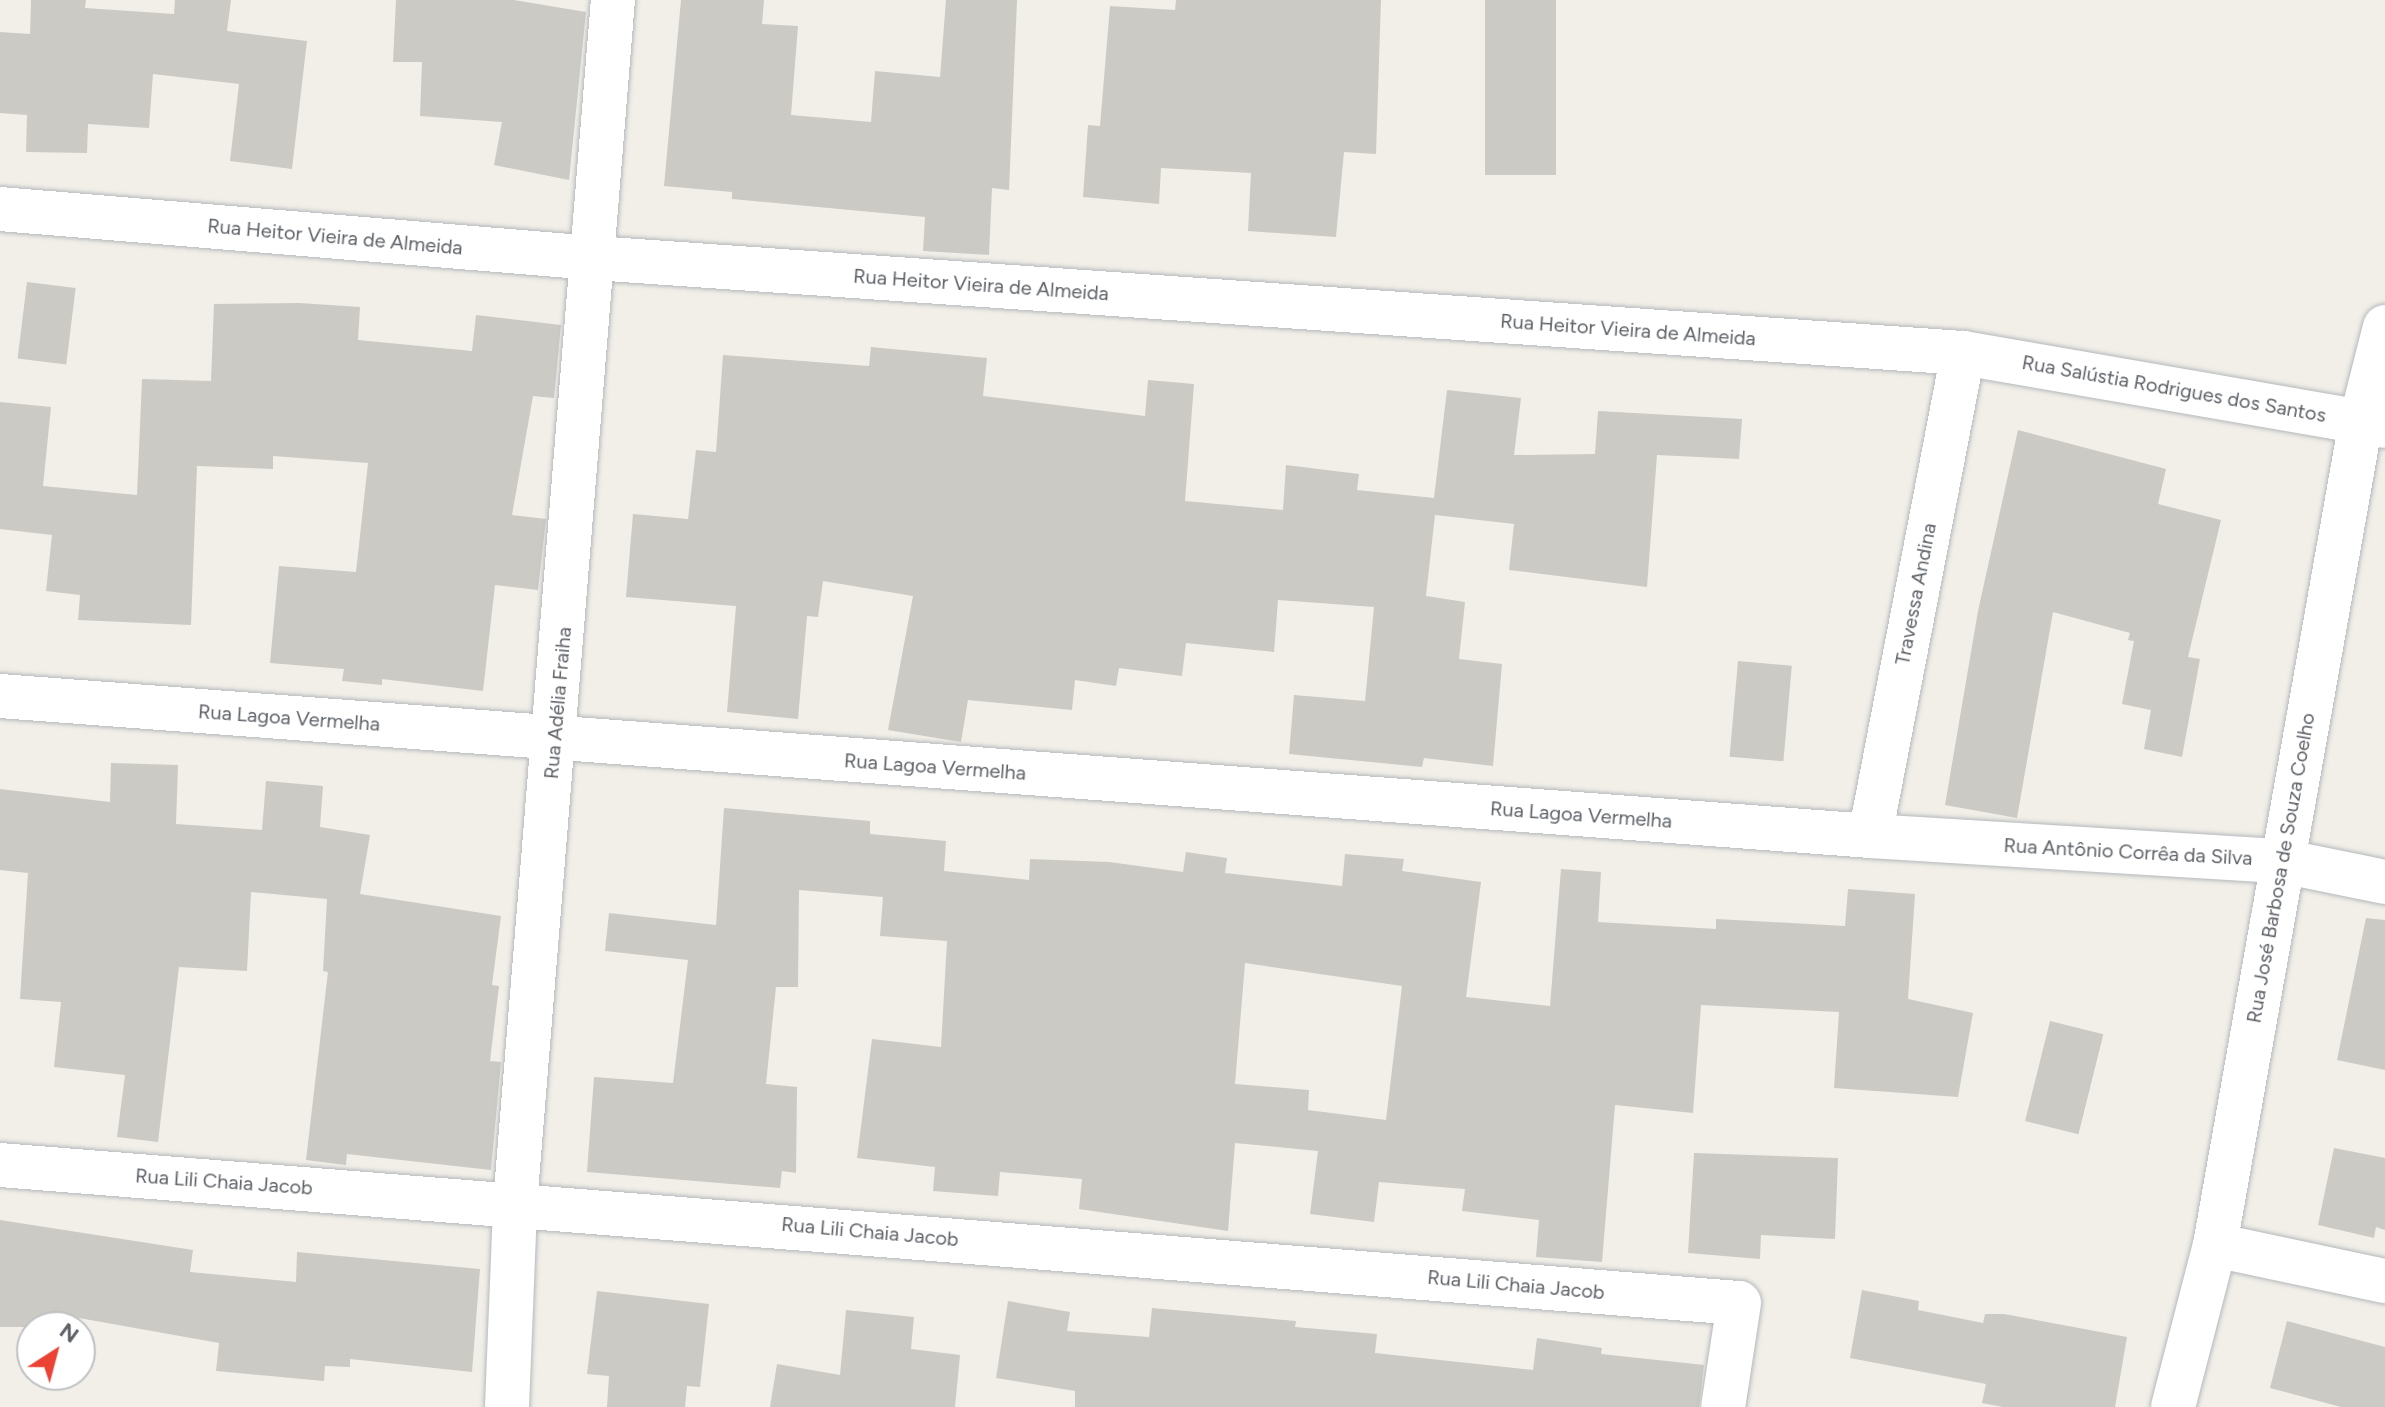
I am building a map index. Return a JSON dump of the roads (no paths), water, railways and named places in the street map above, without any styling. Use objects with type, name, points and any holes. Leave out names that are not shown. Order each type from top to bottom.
[{"type":"street","name":"Rua Adélia Fraiha","points":[[507,1407],[515,1204],[556,738],[613,0]]},
{"type":"street","name":"Rua Heitor Vieira de Almeida","points":[[0,209],[594,258],[1963,353]]},
{"type":"street","name":"Rua José Barbosa de Souza Coelho","points":[[2173,1407],[2215,1245],[2282,861],[2373,424],[2385,327]]},
{"type":"street","name":"Rua Salústia Rodrigues dos Santos","points":[[1963,353],[2373,424]]},
{"type":"street","name":"Travessa Andina","points":[[1870,836],[1963,353]]},
{"type":"street","name":"Rua Lagoa Vermelha","points":[[0,696],[1870,836]]},
{"type":"street","name":"Rua Antônio Corrêa da Silva","points":[[1870,836],[2282,861],[2385,882]]},
{"type":"street","name":"Rua Lili Chaia Jacob","points":[[0,1165],[1739,1303],[1723,1407]]},
{"type":"street","points":[[2215,1245],[2385,1281]]}]
